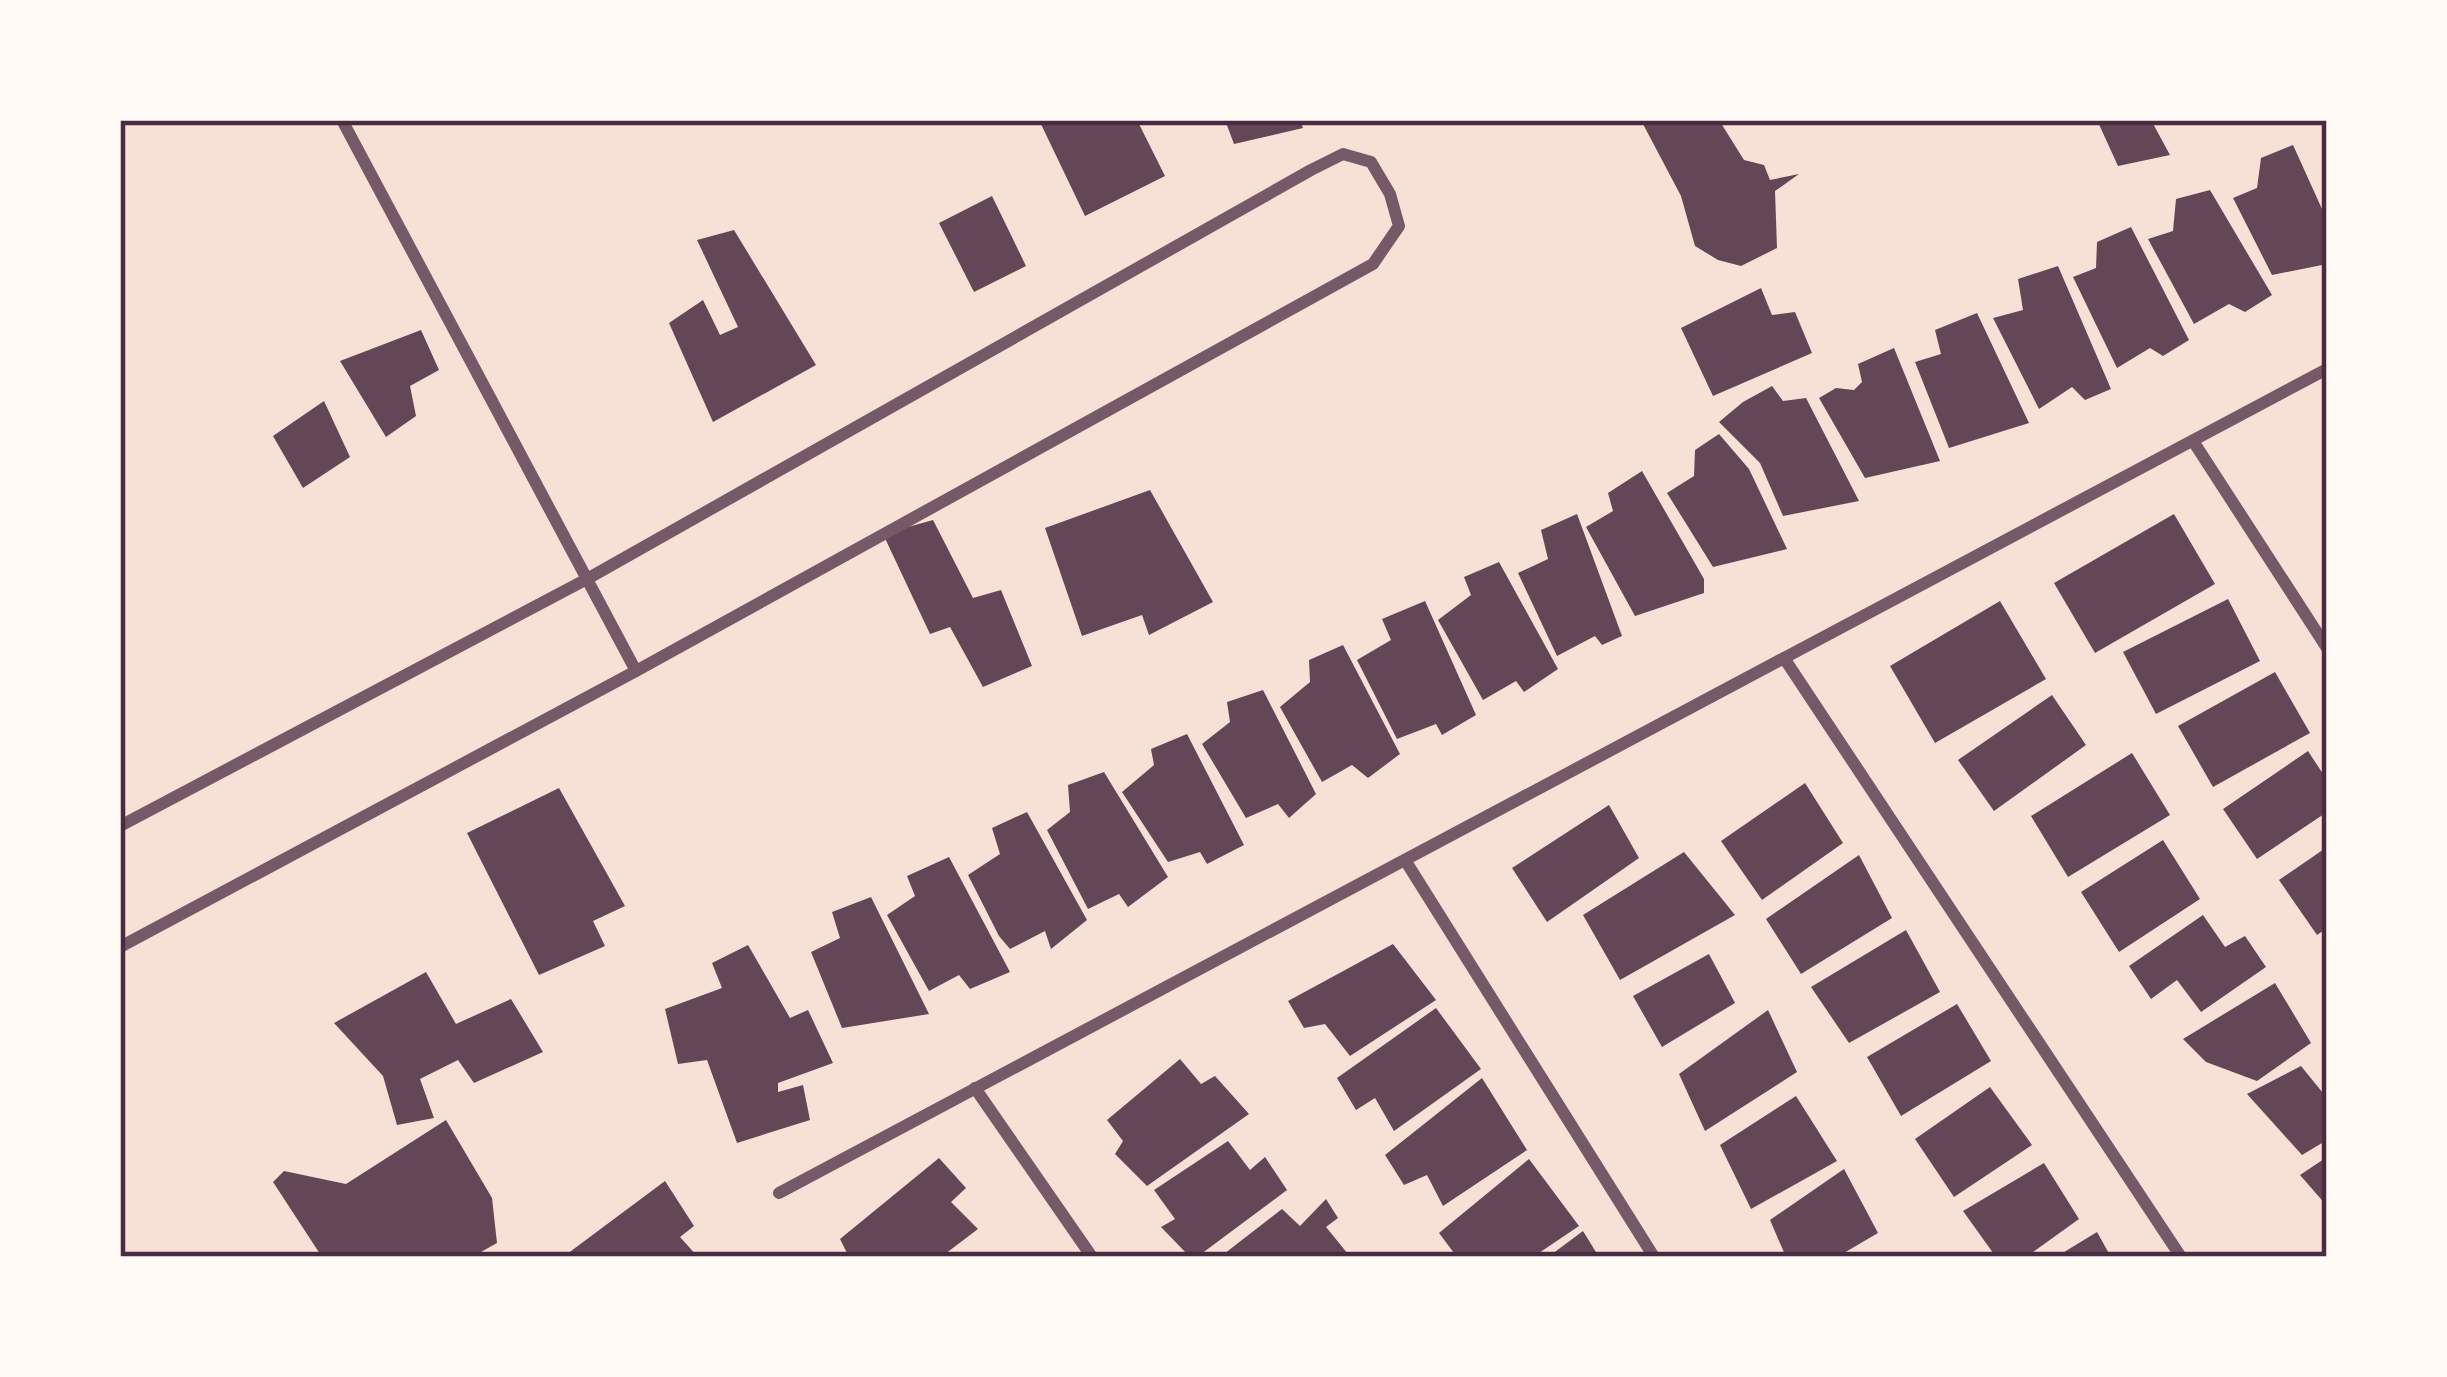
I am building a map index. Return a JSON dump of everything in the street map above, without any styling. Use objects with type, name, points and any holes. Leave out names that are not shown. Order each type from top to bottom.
[{"type":"street","points":[[342,120],[636,671]]},
{"type":"street","points":[[120,826],[587,579],[1343,154],[1371,162],[1390,194],[1399,226],[1373,264],[636,671],[120,947]]},
{"type":"street","points":[[779,1193],[2327,369]]},
{"type":"street","points":[[2193,440],[2327,648]]},
{"type":"street","points":[[1784,658],[2181,1257]]},
{"type":"street","points":[[1405,860],[1654,1257]]},
{"type":"street","points":[[975,1088],[1092,1257]]},
{"type":"building","points":[[1039,120],[1137,120],[1165,176],[1085,216]]},
{"type":"building","points":[[1225,120],[1300,120],[1303,128],[1234,144]]},
{"type":"building","points":[[1649,120],[1719,120],[1744,160],[1764,165],[1770,180],[1799,174],[1775,191],[1777,248],[1741,266],[1718,260],[1695,246],[1681,196],[1643,124]]},
{"type":"building","points":[[2097,120],[2151,120],[2170,155],[2118,166]]},
{"type":"building","points":[[2293,145],[2327,220],[2327,264],[2272,275],[2233,198],[2257,188],[2261,158]]},
{"type":"building","points":[[2210,190],[2272,295],[2245,312],[2229,304],[2194,324],[2148,239],[2173,231],[2176,199]]},
{"type":"building","points":[[992,196],[1026,266],[974,292],[939,223]]},
{"type":"building","points":[[2131,227],[2189,340],[2163,356],[2150,348],[2117,368],[2073,277],[2096,268],[2097,242]]},
{"type":"building","points":[[734,230],[816,365],[713,422],[669,323],[703,300],[720,335],[738,327],[697,240]]},
{"type":"building","points":[[2058,266],[2111,389],[2085,400],[2072,387],[2039,409],[1993,318],[2023,310],[2018,279]]},
{"type":"building","points":[[1761,288],[1772,315],[1795,312],[1812,353],[1713,396],[1681,328]]},
{"type":"building","points":[[1977,313],[2029,423],[1949,448],[1915,362],[1941,354],[1935,330]]},
{"type":"building","points":[[421,330],[439,370],[410,386],[416,416],[386,437],[340,361]]},
{"type":"building","points":[[1894,348],[1940,461],[1865,478],[1819,398],[1836,388],[1854,390],[1862,382],[1858,364]]},
{"type":"building","points":[[1772,386],[1783,401],[1806,398],[1859,501],[1783,516],[1760,463],[1719,422]]},
{"type":"building","points":[[324,401],[350,457],[303,488],[273,436]]},
{"type":"building","points":[[1719,434],[1749,469],[1787,549],[1713,567],[1667,493],[1694,476],[1695,450]]},
{"type":"building","points":[[1642,471],[1704,579],[1704,593],[1635,616],[1586,527],[1613,511],[1608,493]]},
{"type":"building","points":[[1150,490],[1213,602],[1149,635],[1142,615],[1082,636],[1045,528]]},
{"type":"building","points":[[1577,514],[1622,636],[1602,645],[1595,636],[1557,656],[1518,573],[1548,559],[1541,530]]},
{"type":"building","points":[[2174,514],[2215,584],[2095,653],[2054,583]]},
{"type":"building","points":[[933,520],[973,598],[1001,590],[1032,666],[983,687],[950,627],[930,634],[883,534]]},
{"type":"building","points":[[1499,562],[1558,669],[1524,692],[1516,681],[1483,700],[1438,620],[1471,595],[1464,577]]},
{"type":"building","points":[[2228,599],[2260,661],[2156,714],[2123,652]]},
{"type":"building","points":[[1425,601],[1476,715],[1442,735],[1436,724],[1397,739],[1357,660],[1391,640],[1382,619]]},
{"type":"building","points":[[2000,601],[2046,679],[1935,743],[1890,666]]},
{"type":"building","points":[[1343,645],[1400,754],[1368,778],[1352,765],[1322,782],[1280,707],[1310,682],[1309,660]]},
{"type":"building","points":[[2275,672],[2310,733],[2213,787],[2178,726]]},
{"type":"building","points":[[1263,690],[1316,794],[1289,818],[1278,804],[1246,818],[1202,744],[1230,722],[1227,702]]},
{"type":"building","points":[[2052,695],[2086,745],[1994,811],[1958,760]]},
{"type":"building","points":[[1187,734],[1244,845],[1207,864],[1200,852],[1168,862],[1122,792],[1154,765],[1151,749]]},
{"type":"building","points":[[2308,751],[2327,780],[2327,812],[2257,859],[2223,809]]},
{"type":"building","points":[[2132,753],[2170,815],[2068,877],[2031,816]]},
{"type":"building","points":[[1104,772],[1168,877],[1128,907],[1119,894],[1088,909],[1047,830],[1070,812],[1068,785]]},
{"type":"building","points":[[1805,783],[1843,843],[1762,900],[1721,841]]},
{"type":"building","points":[[559,788],[625,906],[593,921],[605,946],[539,975],[467,833]]},
{"type":"building","points":[[1609,805],[1639,858],[1547,922],[1512,868]]},
{"type":"building","points":[[1027,812],[1087,920],[1051,949],[1045,931],[1010,949],[968,875],[1000,854],[992,828]]},
{"type":"building","points":[[2163,840],[2200,899],[2119,952],[2081,892]]},
{"type":"building","points":[[2327,847],[2327,928],[2317,935],[2279,880]]},
{"type":"building","points":[[1684,852],[1735,915],[1620,980],[1583,915]]},
{"type":"building","points":[[1859,855],[1892,918],[1801,974],[1766,919]]},
{"type":"building","points":[[949,857],[1010,972],[970,989],[959,975],[929,991],[887,915],[915,896],[907,876]]},
{"type":"building","points":[[871,897],[929,1014],[842,1028],[811,952],[840,938],[832,912]]},
{"type":"building","points":[[2203,915],[2225,947],[2245,936],[2266,967],[2201,1012],[2177,980],[2151,999],[2129,966]]},
{"type":"building","points":[[1906,930],[1940,992],[1849,1043],[1811,987]]},
{"type":"building","points":[[1393,944],[1436,1000],[1350,1056],[1325,1024],[1304,1028],[1288,1001]]},
{"type":"building","points":[[748,945],[790,1018],[808,1010],[833,1063],[778,1083],[778,1092],[803,1085],[810,1120],[737,1143],[707,1060],[678,1064],[665,1009],[722,988],[712,963]]},
{"type":"building","points":[[1709,954],[1735,1003],[1662,1047],[1633,996]]},
{"type":"building","points":[[426,972],[456,1024],[511,999],[543,1052],[474,1083],[458,1060],[420,1079],[434,1118],[397,1125],[383,1076],[334,1023]]},
{"type":"building","points":[[2275,983],[2311,1043],[2257,1081],[2206,1062],[2183,1039]]},
{"type":"building","points":[[1957,1004],[1991,1061],[1901,1116],[1867,1057]]},
{"type":"building","points":[[1436,1008],[1481,1069],[1394,1131],[1375,1098],[1356,1110],[1337,1078]]},
{"type":"building","points":[[1768,1010],[1797,1072],[1705,1131],[1679,1074]]},
{"type":"building","points":[[1180,1059],[1201,1084],[1215,1076],[1249,1114],[1147,1186],[1115,1154],[1123,1141],[1107,1120]]},
{"type":"building","points":[[2301,1066],[2327,1098],[2327,1140],[2302,1155],[2247,1094]]},
{"type":"building","points":[[1482,1078],[1527,1150],[1443,1206],[1427,1175],[1404,1185],[1385,1155]]},
{"type":"building","points":[[1990,1087],[2032,1145],[1954,1197],[1915,1139]]},
{"type":"building","points":[[1796,1096],[1837,1161],[1751,1209],[1720,1145]]},
{"type":"building","points":[[446,1120],[492,1198],[497,1243],[472,1257],[322,1257],[273,1182],[284,1171],[346,1184]]},
{"type":"building","points":[[1228,1141],[1250,1170],[1265,1157],[1287,1190],[1197,1257],[1190,1257],[1161,1227],[1175,1219],[1154,1190]]},
{"type":"building","points":[[2327,1157],[2327,1206],[2300,1175]]},
{"type":"building","points":[[939,1158],[966,1188],[951,1202],[978,1229],[941,1257],[849,1257],[840,1239]]},
{"type":"building","points":[[1529,1159],[1579,1226],[1533,1257],[1457,1257],[1439,1233]]},
{"type":"building","points":[[2044,1163],[2079,1219],[2026,1257],[1996,1257],[1963,1211]]},
{"type":"building","points":[[1844,1169],[1878,1233],[1837,1257],[1786,1257],[1770,1220]]},
{"type":"building","points":[[665,1181],[694,1226],[680,1237],[698,1257],[563,1257]]},
{"type":"building","points":[[1326,1199],[1338,1218],[1326,1227],[1348,1254],[1345,1257],[1220,1257],[1282,1209],[1300,1226]]},
{"type":"building","points":[[1583,1231],[1599,1257],[1548,1257]]},
{"type":"building","points":[[2097,1232],[2111,1257],[2056,1257]]}]
